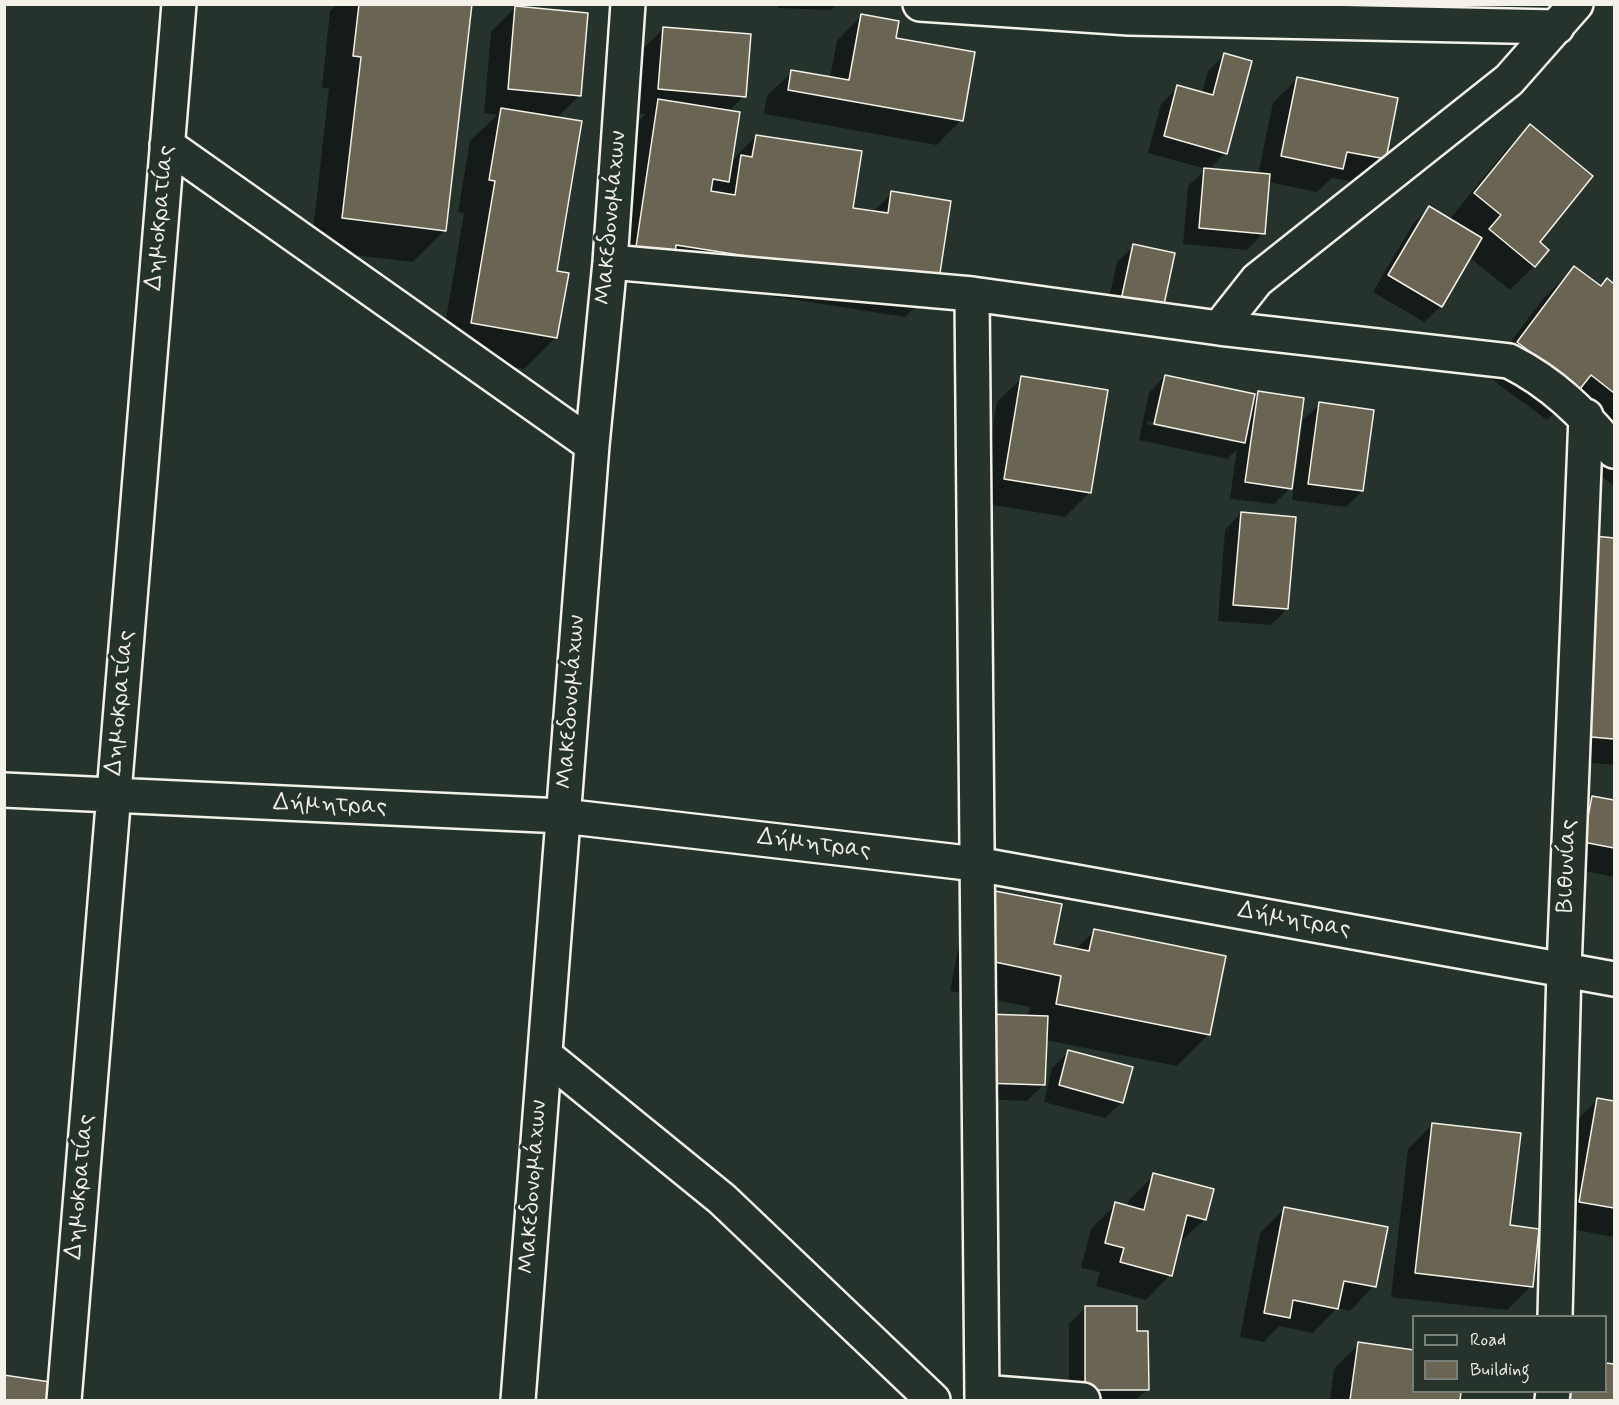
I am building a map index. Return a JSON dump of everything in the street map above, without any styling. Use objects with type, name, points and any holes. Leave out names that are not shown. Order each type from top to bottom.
[{"type":"street","name":"Δημοκρατίας","points":[[64,1401],[179,4]]},
{"type":"street","name":"Μακεδονομάχων","points":[[518,1401],[591,445],[610,262],[628,4]]},
{"type":"street","points":[[921,4],[1120,11],[1567,16]]},
{"type":"street","points":[[1219,328],[1257,280],[1509,80],[1567,16]]},
{"type":"street","points":[[167,145],[591,445]]},
{"type":"street","points":[[610,262],[972,294],[1219,328],[1509,361],[1548,383],[1586,416],[1614,451]]},
{"type":"street","points":[[972,294],[982,1396],[1083,1401]]},
{"type":"street","name":"Βιθυνίας","points":[[1555,1315],[1564,969],[1586,416]]},
{"type":"street","name":"Δήμητρας","points":[[4,790],[114,797],[563,816],[976,864],[1614,979]]},
{"type":"street","points":[[545,1055],[722,1199],[933,1401]]},
{"type":"building","points":[[359,4],[472,4],[446,231],[342,218],[361,57],[353,56]]},
{"type":"building","points":[[515,6],[588,13],[581,96],[508,89]]},
{"type":"building","points":[[861,14],[899,21],[896,38],[975,52],[963,121],[788,90],[791,70],[849,80]]},
{"type":"building","points":[[663,27],[751,34],[746,97],[658,89]]},
{"type":"building","points":[[1224,53],[1252,61],[1227,154],[1164,136],[1177,85],[1213,95]]},
{"type":"building","points":[[1297,77],[1398,98],[1386,159],[1347,152],[1343,169],[1281,156]]},
{"type":"building","points":[[658,99],[740,112],[729,182],[713,179],[711,191],[735,195],[741,155],[752,157],[756,135],[862,151],[853,208],[888,213],[891,191],[951,201],[938,286],[676,245],[675,254],[636,247]]},
{"type":"building","points":[[501,108],[582,121],[557,271],[569,273],[557,338],[471,323],[495,181],[489,180]]},
{"type":"building","points":[[1530,124],[1593,176],[1540,242],[1549,250],[1535,267],[1489,229],[1501,215],[1474,193]]},
{"type":"building","points":[[1204,168],[1270,174],[1265,234],[1199,228]]},
{"type":"building","points":[[1429,206],[1482,238],[1442,307],[1388,275]]},
{"type":"building","points":[[1133,244],[1175,253],[1162,314],[1120,305]]},
{"type":"building","points":[[1574,266],[1601,286],[1607,278],[1614,284],[1614,393],[1591,375],[1580,389],[1517,342]]},
{"type":"building","points":[[1165,375],[1255,394],[1245,443],[1154,424]]},
{"type":"building","points":[[1021,376],[1108,390],[1091,493],[1004,479]]},
{"type":"building","points":[[1258,391],[1304,398],[1292,489],[1245,482]]},
{"type":"building","points":[[1319,402],[1374,410],[1363,491],[1308,484]]},
{"type":"building","points":[[1241,512],[1296,517],[1288,609],[1233,605]]},
{"type":"building","points":[[1594,536],[1614,538],[1614,739],[1580,736]]},
{"type":"building","points":[[1592,796],[1614,800],[1614,848],[1583,842]]},
{"type":"building","points":[[995,891],[1062,904],[1054,944],[1089,951],[1094,929],[1226,956],[1210,1035],[1056,1004],[1061,976],[981,959]]},
{"type":"building","points":[[984,1014],[1048,1016],[1045,1085],[982,1083]]},
{"type":"building","points":[[1068,1050],[1133,1067],[1123,1103],[1059,1085]]},
{"type":"building","points":[[1597,1098],[1614,1101],[1614,1208],[1579,1202]]},
{"type":"building","points":[[1432,1123],[1521,1133],[1510,1225],[1539,1229],[1533,1287],[1415,1273]]},
{"type":"building","points":[[1153,1173],[1214,1189],[1206,1220],[1187,1215],[1172,1276],[1120,1262],[1124,1248],[1105,1243],[1115,1202],[1144,1210]]},
{"type":"building","points":[[1284,1207],[1388,1227],[1376,1287],[1344,1281],[1338,1309],[1293,1300],[1290,1318],[1264,1313]]},
{"type":"building","points":[[1085,1306],[1137,1306],[1137,1331],[1148,1331],[1149,1390],[1085,1390]]},
{"type":"building","points":[[1358,1342],[1412,1350],[1412,1393],[1461,1393],[1460,1400],[1350,1400]]},
{"type":"building","points":[[1607,1363],[1614,1364],[1614,1400],[1563,1400],[1564,1393],[1607,1393]]},
{"type":"building","points":[[4,1375],[50,1382],[47,1400],[4,1400]]}]
